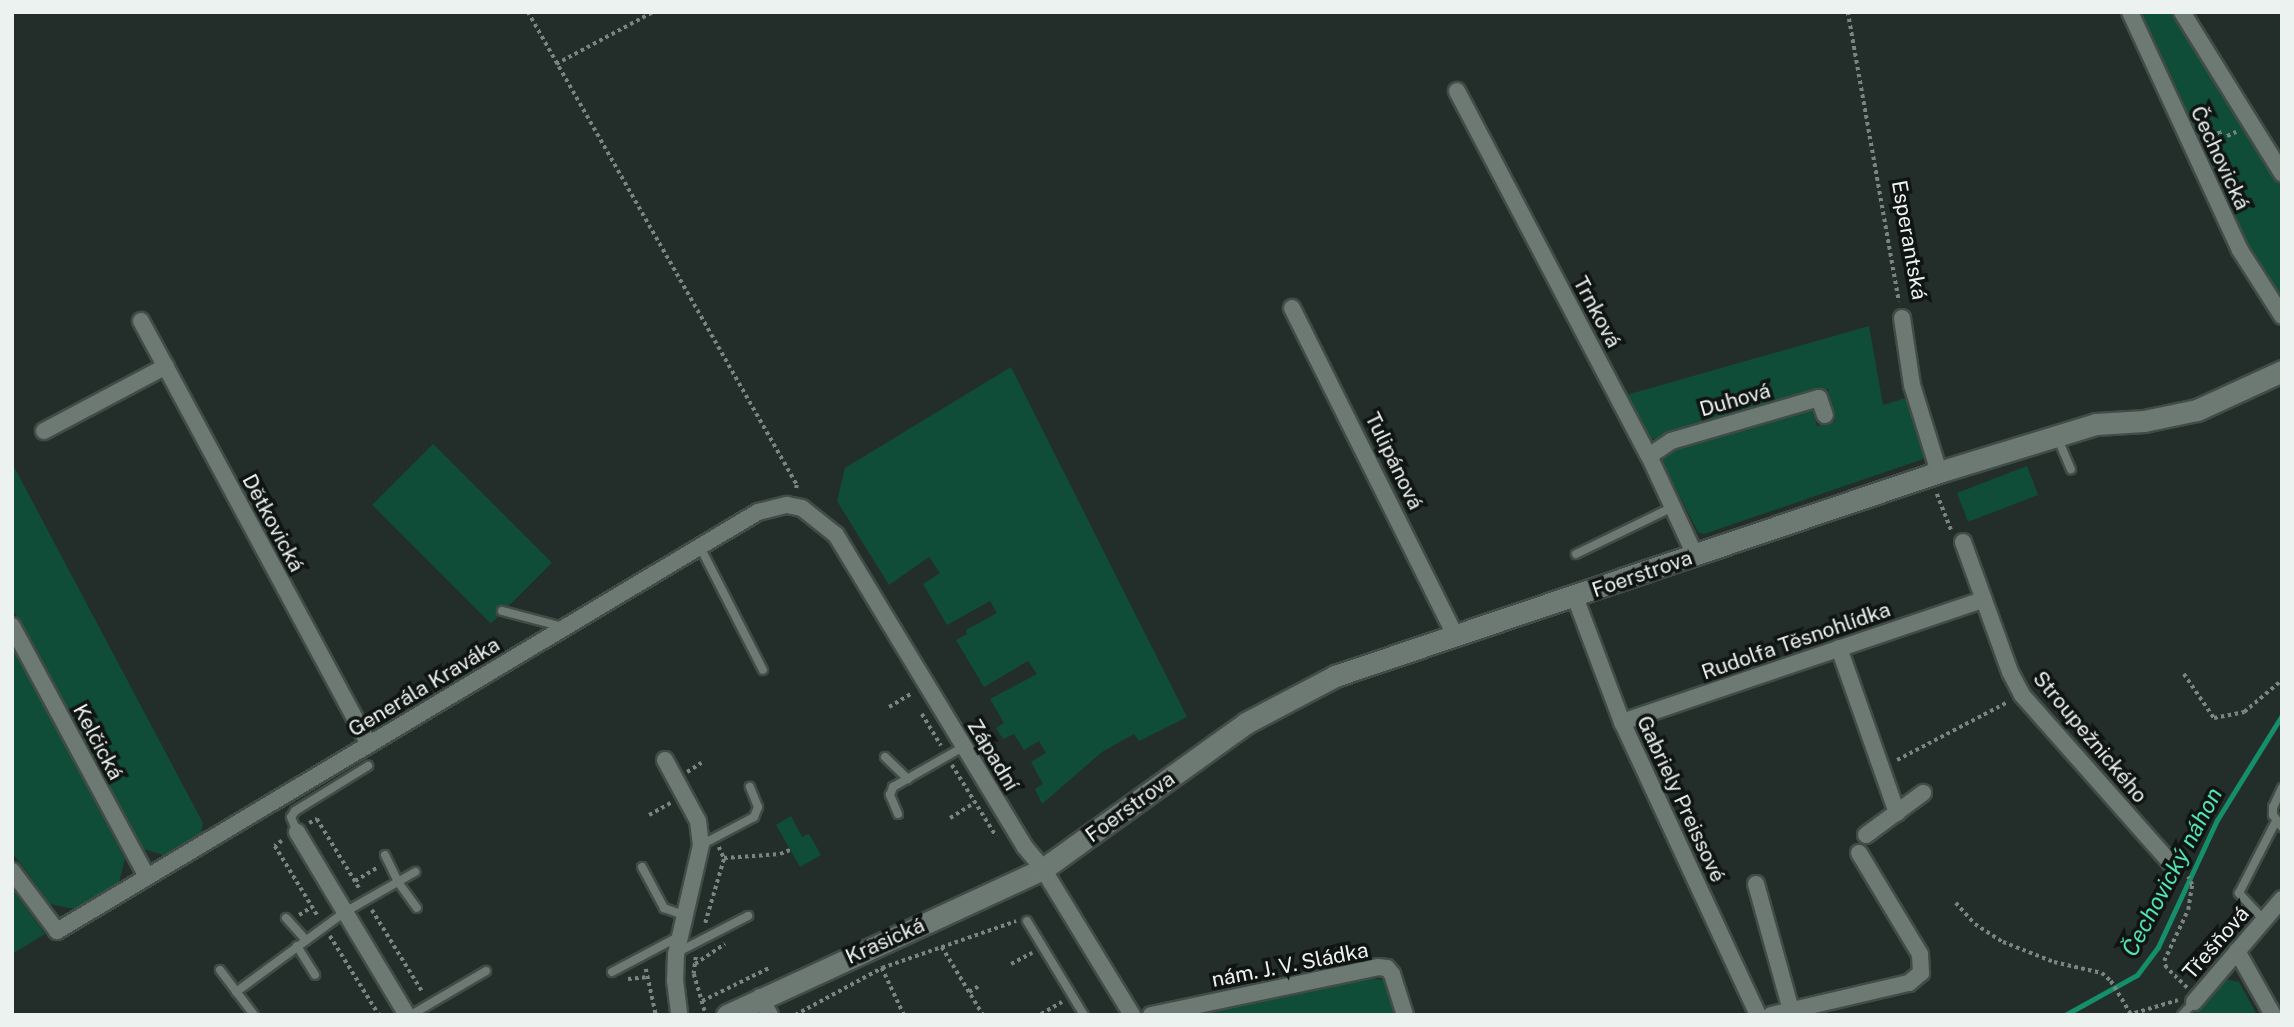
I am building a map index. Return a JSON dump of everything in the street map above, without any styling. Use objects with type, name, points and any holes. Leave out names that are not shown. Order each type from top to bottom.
[{"type":"street","name":"Čechovická","points":[[2130,12],[2240,250],[2282,316]]},
{"type":"street","name":"Čechovická","points":[[2182,12],[2282,173]]},
{"type":"street","name":"Trnková","points":[[1457,91],[1649,456],[1695,555]]},
{"type":"street","name":"Tulipánová","points":[[1292,308],[1455,635]]},
{"type":"street","name":"Esperantská","points":[[1902,318],[1912,385],[1934,473]]},
{"type":"street","name":"Dětkovická","points":[[141,321],[369,745]]},
{"type":"street","points":[[44,431],[166,366]]},
{"type":"street","name":"Foerstrova","points":[[1043,869],[1246,723],[1335,676],[1575,597],[1934,473],[2096,424],[2144,421],[2188,413],[2217,403],[2282,370]]},
{"type":"street","name":"Duhová","points":[[1649,456],[1671,441],[1819,398],[1825,415]]},
{"type":"street","name":"Generála Kraváka","points":[[12,871],[57,931],[758,512],[772,506],[795,507]]},
{"type":"street","name":"Západní","points":[[795,507],[818,518],[836,535],[1024,846],[1043,869],[1132,1015]]},
{"type":"street","name":"Stroupežnického","points":[[1963,542],[1983,600],[2022,695],[2175,868]]},
{"type":"street","name":"Gabriely Preissové","points":[[1575,597],[1622,722],[1758,1015]]},
{"type":"street","name":"Rudolfa Těsnohlídka","points":[[1622,722],[1983,600]]},
{"type":"street","name":"Kelčická","points":[[12,626],[147,877]]},
{"type":"street","points":[[1839,648],[1897,813]]},
{"type":"street","points":[[665,760],[698,821],[701,845],[677,946],[679,1012]]},
{"type":"street","points":[[1866,835],[1923,793]]},
{"type":"street","points":[[297,832],[409,1015]]},
{"type":"street","points":[[1770,1015],[1909,983],[1922,973],[1920,954],[1859,853]]},
{"type":"street","name":"Krasická","points":[[727,1015],[765,1006],[1043,869]]},
{"type":"street","points":[[1756,884],[1791,1010]]},
{"type":"street","name":"Třešňová","points":[[2195,999],[2282,899]]},
{"type":"street","points":[[2237,951],[2273,1015]]},
{"type":"street","name":"nám. J. V. Sládka","points":[[1152,1015],[1378,967],[1387,968],[1392,974],[1405,1015]]},
{"type":"lane","points":[[2057,436],[2071,469]]},
{"type":"lane","points":[[1576,554],[1673,508]]},
{"type":"lane","points":[[700,547],[763,670]]},
{"type":"lane","points":[[502,611],[566,628]]},
{"type":"lane","points":[[898,814],[890,795],[893,787],[963,747]]},
{"type":"lane","points":[[885,757],[908,779]]},
{"type":"lane","points":[[297,832],[291,817],[295,811],[368,766]]},
{"type":"lane","points":[[701,845],[754,817],[758,807],[750,787]]},
{"type":"lane","points":[[2264,920],[2239,893],[2279,824],[2273,807],[2282,788]]},
{"type":"lane","points":[[385,859],[417,908]]},
{"type":"lane","points":[[642,867],[664,908],[683,915]]},
{"type":"lane","points":[[236,992],[297,946],[327,931],[345,912],[415,872]]},
{"type":"lane","points":[[289,916],[306,940]]},
{"type":"lane","points":[[612,972],[646,955],[677,946],[748,916]]},
{"type":"lane","points":[[1024,920],[1084,1015]]},
{"type":"lane","points":[[297,946],[314,975]]},
{"type":"lane","points":[[220,970],[254,1015]]},
{"type":"lane","points":[[409,1015],[486,971]]},
{"type":"lane","name":"Třešňová","points":[[2182,1015],[2195,999]]},
{"type":"path","points":[[528,12],[797,485],[795,507]]},
{"type":"path","points":[[556,64],[653,12]]},
{"type":"path","name":"Esperantská","points":[[1848,12],[1902,318]]},
{"type":"path","points":[[2194,152],[2253,124]]},
{"type":"path","points":[[2219,131],[2222,139]]},
{"type":"path","points":[[1934,473],[1954,537],[1963,542]]},
{"type":"path","points":[[2184,674],[2214,718],[2244,712],[2282,680]]},
{"type":"path","points":[[890,707],[911,694]]},
{"type":"path","points":[[1882,768],[2022,695]]},
{"type":"path","points":[[686,773],[701,764]]},
{"type":"path","points":[[649,815],[675,800],[680,810]]},
{"type":"path","points":[[950,818],[975,803]]},
{"type":"path","points":[[297,832],[275,846],[379,1015]]},
{"type":"path","points":[[355,881],[385,859]]},
{"type":"path","points":[[2192,879],[2188,909],[2164,961],[2166,968],[2195,999]]},
{"type":"path","points":[[1955,903],[1975,924],[2003,942],[2054,962],[2102,973],[2111,981],[2129,1014],[2176,1000],[2195,999]]},
{"type":"path","points":[[289,916],[295,918],[312,907]]},
{"type":"path","points":[[794,1015],[882,968],[1024,920]]},
{"type":"path","points":[[302,955],[327,931]]},
{"type":"path","points":[[942,947],[983,1015]]},
{"type":"path","points":[[1011,964],[1034,951]]},
{"type":"path","points":[[646,955],[656,1015],[679,1012],[769,968]]},
{"type":"path","points":[[882,968],[904,1015]]},
{"type":"path","points":[[969,992],[979,986]]},
{"type":"path","points":[[1041,1014],[1064,1001]]},
{"type":"green space","points":[[2130,12],[2182,12],[2282,173],[2282,316],[2270,302]]},
{"type":"green space","points":[[1869,326],[1883,405],[1909,397],[1926,458],[1704,534],[1698,532],[1661,460],[1662,449],[1811,407],[1817,426],[1835,421],[1828,389],[1646,441],[1623,396]]},
{"type":"green space","points":[[1011,367],[1187,717],[1139,741],[1134,734],[1102,752],[1042,804],[1035,789],[1043,784],[1031,762],[1046,753],[1039,741],[1024,750],[1014,734],[1003,739],[996,728],[1004,723],[990,699],[1037,674],[1028,661],[984,687],[956,640],[967,634],[966,630],[997,613],[990,601],[947,625],[923,584],[940,573],[929,557],[889,585],[837,501],[845,468]]},
{"type":"green space","points":[[433,444],[552,563],[491,624],[372,505]]},
{"type":"green space","points":[[12,463],[203,823],[201,833],[164,855],[140,848],[12,608]]},
{"type":"green space","points":[[2027,466],[2038,495],[1968,522],[1957,493]]},
{"type":"green space","points":[[12,646],[125,859],[119,882],[74,909],[50,904],[12,852]]},
{"type":"green space","points":[[791,816],[802,837],[809,834],[821,855],[800,867],[776,825]]},
{"type":"green space","points":[[12,889],[45,934],[12,954]]},
{"type":"green space","points":[[1363,977],[1383,980],[1388,984],[1400,1015],[1166,1015]]},
{"type":"green space","points":[[2225,979],[2239,982],[2257,1015],[2193,1015]]},
{"type":"waterway","name":"Čechovický náhon","points":[[2065,1015],[2137,975],[2158,947],[2217,820],[2282,715]]}]
